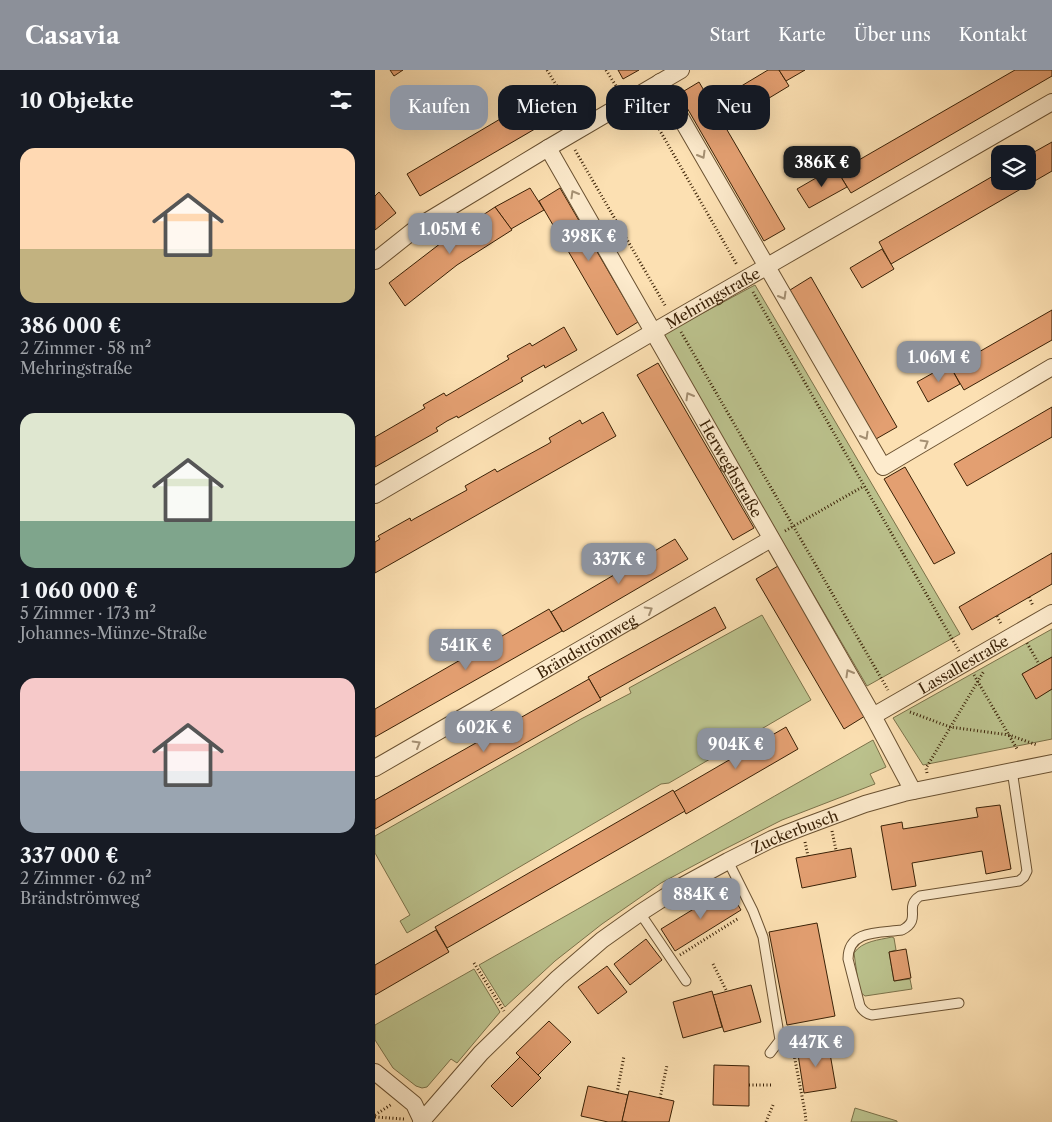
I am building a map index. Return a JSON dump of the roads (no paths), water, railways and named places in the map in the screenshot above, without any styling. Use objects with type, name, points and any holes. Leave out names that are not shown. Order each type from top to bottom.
[{"type":"street","points":[[375,261],[419,226],[681,70]]},
{"type":"street","points":[[660,82],[883,467],[1052,367]]},
{"type":"street","name":"Mehringstraße","points":[[375,495],[1052,102]]},
{"type":"street","name":"Herweghstraße","points":[[548,148],[873,716],[913,791]]},
{"type":"street","name":"Brändströmweg","points":[[375,768],[771,539]]},
{"type":"street","name":"Lassallestraße","points":[[873,716],[900,706],[969,668],[1052,613]]},
{"type":"street","name":"Zuckerbusch","points":[[422,1122],[481,1053],[558,978],[601,940],[682,886],[772,840],[889,796],[1052,763]]},
{"type":"street","points":[[375,1072],[414,1104],[422,1122]]},
{"type":"lane","points":[[959,1003],[872,1015],[866,1013],[860,1006],[848,959],[849,951],[855,939],[861,935],[902,930],[909,925],[913,919],[913,902],[920,896],[1019,881],[1024,877],[1027,871],[1012,770]]},
{"type":"lane","points":[[728,861],[753,911],[763,937],[780,1040],[770,1053]]},
{"type":"lane","points":[[640,913],[686,981]]}]
